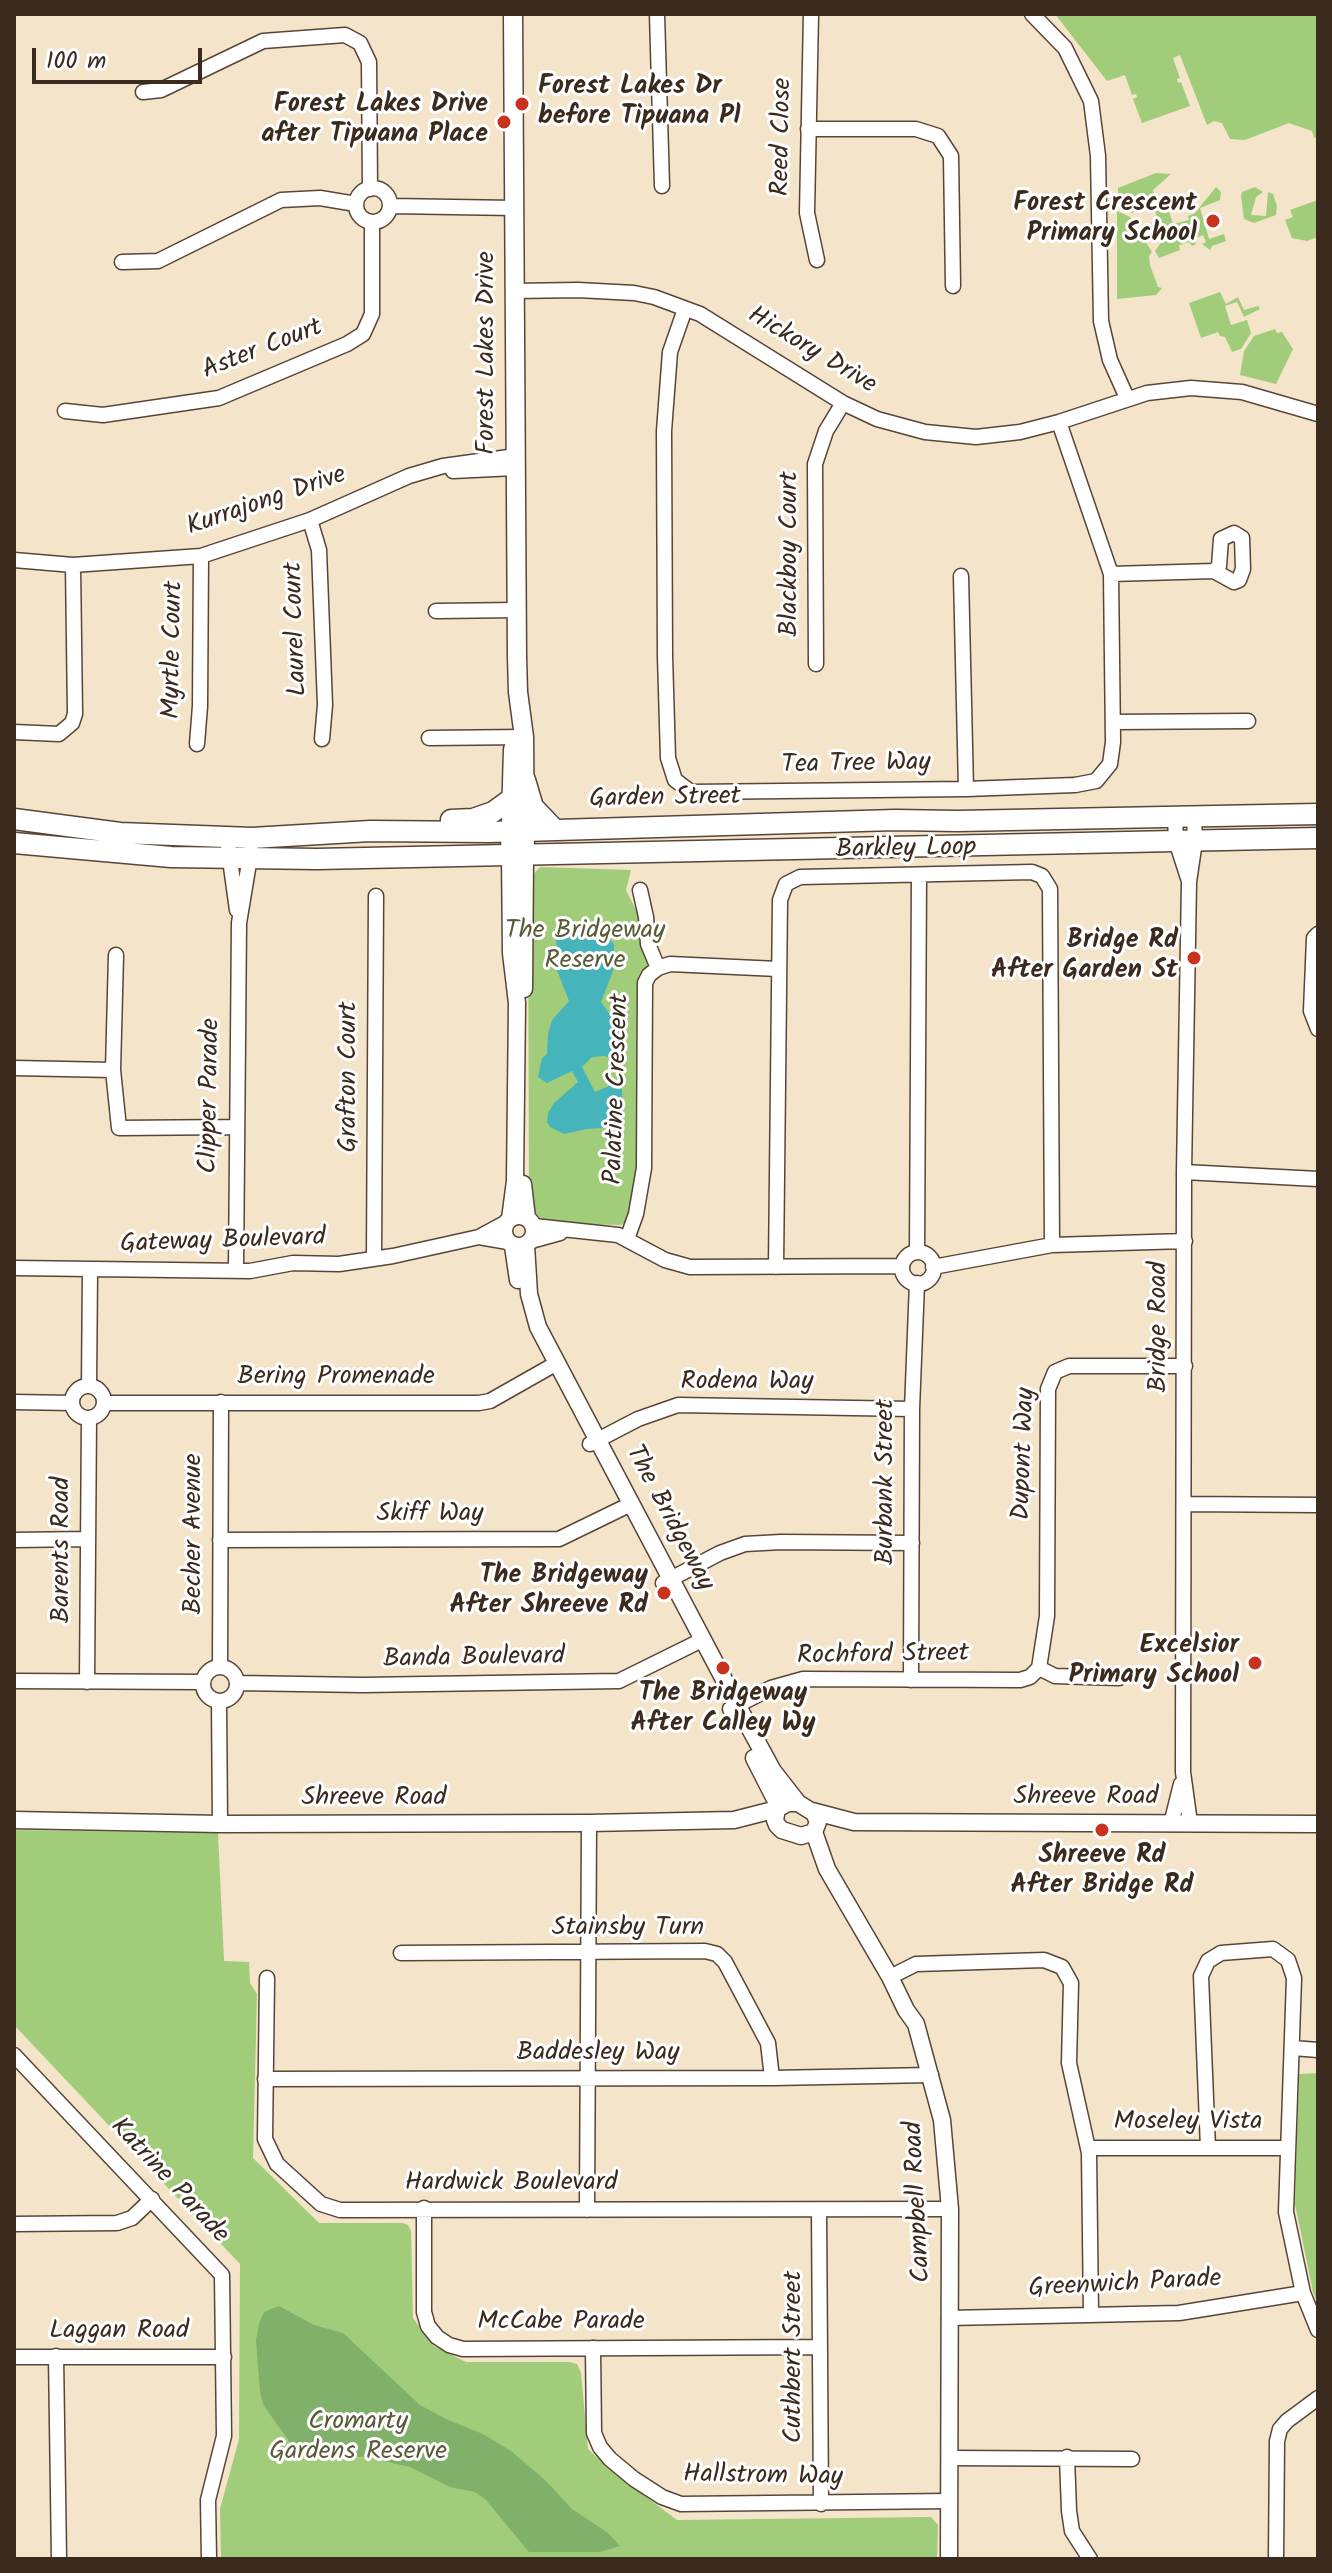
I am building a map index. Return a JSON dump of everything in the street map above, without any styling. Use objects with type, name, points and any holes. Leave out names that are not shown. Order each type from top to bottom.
[{"type":"main road","name":"Forest Lakes Drive","points":[[513,14],[518,692],[519,737],[525,780],[517,830]]},
{"type":"main road","name":"Forest Lakes Drive","points":[[517,830],[511,799],[519,737]]},
{"type":"main road","points":[[525,780],[533,807],[554,829]]},
{"type":"main road","points":[[370,831],[377,825],[391,821],[473,819],[493,812],[511,799]]},
{"type":"main road","name":"Garden Street","points":[[251,848],[370,831],[1318,814]]},
{"type":"main road","name":"Garden Street","points":[[14,819],[227,848],[348,859],[1318,838]]},
{"type":"main road","name":"The Bridgeway","points":[[517,830],[518,854]]},
{"type":"main road","name":"Garden Street","points":[[14,843],[171,857],[227,848]]},
{"type":"street","points":[[657,14],[662,186]]},
{"type":"street","name":"Reed Close","points":[[811,14],[807,213],[817,260]]},
{"type":"street","points":[[1032,14],[1065,48],[1091,101],[1098,156],[1101,321],[1110,360],[1127,398]]},
{"type":"street","points":[[143,92],[161,90],[263,41],[345,35],[360,43],[369,62],[370,189]]},
{"type":"street","points":[[808,129],[916,129],[938,136],[951,156],[953,286]]},
{"type":"street","points":[[370,189],[382,190],[391,206],[386,217],[372,223],[361,218],[356,204],[361,193],[370,189]]},
{"type":"street","points":[[122,262],[158,261],[281,200],[320,198],[356,204]]},
{"type":"street","points":[[391,206],[514,208]]},
{"type":"street","name":"Aster Court","points":[[65,411],[103,415],[219,398],[347,344],[363,334],[372,314],[372,223]]},
{"type":"street","name":"Hickory Drive","points":[[514,291],[634,293],[654,297],[700,314],[843,403],[877,419],[937,434],[976,437],[1020,432],[1127,398],[1191,388],[1242,392],[1318,414]]},
{"type":"street","name":"Tea Tree Way","points":[[685,309],[670,352],[664,431],[668,758],[675,780],[691,792],[966,789],[1075,785],[1096,781],[1110,764],[1113,722],[1111,574],[1059,422]]},
{"type":"street","name":"Blackboy Court","points":[[816,664],[815,464],[826,431],[843,403]]},
{"type":"street","name":"Kurrajong Drive","points":[[14,560],[73,565],[201,556],[310,520],[409,476],[443,466],[516,462]]},
{"type":"street","name":"Laurel Court","points":[[310,520],[319,550],[325,705],[322,739]]},
{"type":"street","name":"Myrtle Court","points":[[197,744],[201,556]]},
{"type":"street","points":[[14,732],[59,734],[72,723],[75,714],[73,565]]},
{"type":"street","points":[[1111,574],[1214,571]]},
{"type":"street","points":[[961,576],[966,789]]},
{"type":"street","points":[[436,611],[517,610]]},
{"type":"street","points":[[1113,722],[1248,721]]},
{"type":"street","points":[[429,738],[519,737]]},
{"type":"street","name":"Bridge Road","points":[[1184,817],[1189,882],[1184,1172],[1183,1772],[1190,1823]]},
{"type":"street","name":"Clipper Parade","points":[[227,848],[239,923]]},
{"type":"street","name":"Clipper Parade","points":[[236,1269],[239,923],[251,848]]},
{"type":"street","name":"The Bridgeway","points":[[518,854],[511,953],[517,1003],[515,1181],[519,1232],[534,1317],[553,1365],[698,1642],[773,1771],[811,1819]]},
{"type":"street","name":"Barkley Loop","points":[[776,1267],[780,900],[786,884],[800,877],[1032,872],[1042,876],[1050,889],[1052,1245]]},
{"type":"street","points":[[917,1252],[919,876]]},
{"type":"street","points":[[640,890],[648,944],[658,968]]},
{"type":"street","name":"Grafton Court","points":[[374,1258],[376,896]]},
{"type":"street","points":[[1318,934],[1314,938],[1311,1011],[1318,1029]]},
{"type":"street","points":[[116,955],[113,1070],[119,1128],[235,1127]]},
{"type":"street","name":"Palatine Crescent","points":[[627,1239],[636,1214],[644,1168],[645,983],[658,968],[670,964],[778,969]]},
{"type":"street","points":[[14,1068],[113,1070]]},
{"type":"street","points":[[1184,1172],[1318,1179]]},
{"type":"street","points":[[519,1232],[601,1231],[627,1239],[665,1260],[690,1267],[902,1266]]},
{"type":"street","name":"Gateway Boulevard","points":[[14,1268],[250,1271],[293,1263],[339,1264],[519,1232]]},
{"type":"street","points":[[933,1267],[1052,1245],[1185,1241]]},
{"type":"street","points":[[917,1252],[928,1255],[933,1267],[930,1278],[917,1283],[907,1279],[902,1266],[906,1256],[917,1252]]},
{"type":"street","points":[[89,1386],[90,1270]]},
{"type":"street","name":"Burbank Street","points":[[911,1680],[912,1409],[917,1283]]},
{"type":"street","name":"Bering Promenade","points":[[104,1403],[479,1403],[490,1401],[553,1365]]},
{"type":"street","name":"Dupont Way","points":[[1039,1668],[1047,1616],[1048,1389],[1055,1372],[1069,1366],[1185,1366]]},
{"type":"street","points":[[89,1386],[100,1391],[104,1403],[98,1415],[89,1418],[77,1414],[72,1403],[76,1391],[89,1386]]},
{"type":"street","points":[[14,1402],[72,1403]]},
{"type":"street","name":"Becher Avenue","points":[[220,1666],[221,1402]]},
{"type":"street","name":"Rodena Way","points":[[594,1442],[638,1419],[678,1405],[912,1409]]},
{"type":"street","name":"Barents Road","points":[[87,1682],[89,1418]]},
{"type":"street","points":[[1185,1504],[1318,1505]]},
{"type":"street","name":"Skiff Way","points":[[220,1540],[559,1539],[627,1506]]},
{"type":"street","points":[[14,1540],[88,1539]]},
{"type":"street","points":[[667,1581],[720,1553],[745,1544],[912,1543]]},
{"type":"street","name":"Banda Boulevard","points":[[237,1683],[363,1685],[619,1681],[698,1642]]},
{"type":"street","points":[[220,1666],[230,1670],[237,1683],[232,1696],[219,1701],[207,1695],[203,1682],[208,1671],[220,1666]]},
{"type":"street","points":[[1039,1668],[1055,1676],[1119,1678]]},
{"type":"street","name":"Rochford Street","points":[[734,1707],[779,1684],[803,1679],[1020,1680],[1030,1677],[1039,1668]]},
{"type":"street","points":[[14,1681],[203,1682]]},
{"type":"street","points":[[219,1701],[220,1824]]},
{"type":"street","name":"The Bridgeway","points":[[734,1707],[782,1819]]},
{"type":"street","name":"Bridge Road","points":[[1171,1824],[1183,1772]]},
{"type":"street","name":"Shreeve Road","points":[[782,1819],[788,1803],[811,1819],[854,1822],[1318,1824]]},
{"type":"street","name":"Shreeve Road","points":[[14,1820],[220,1824],[782,1819],[810,1836],[811,1819]]},
{"type":"street","name":"Campbell Road","points":[[782,1819],[827,1869],[890,1977],[916,2024],[931,2075],[943,2130],[950,2209],[949,2559]]},
{"type":"street","name":"Campbell Road","points":[[811,1819],[827,1869]]},
{"type":"street","points":[[587,2210],[589,1823]]},
{"type":"street","points":[[1208,2148],[1201,1976],[1208,1961],[1221,1953],[1273,1949],[1288,1960],[1294,1978],[1286,2212],[1303,2293],[1318,2330]]},
{"type":"street","name":"Stainsby Turn","points":[[401,1953],[705,1951],[717,1954],[725,1962],[768,2043],[772,2078]]},
{"type":"street","points":[[890,1977],[916,1964],[1044,1960],[1062,1967],[1071,1983],[1069,2063],[1088,2148],[1091,2315]]},
{"type":"street","name":"Hardwick Boulevard","points":[[267,1978],[265,2139],[277,2164],[321,2204],[340,2210],[950,2209]]},
{"type":"street","points":[[1293,2048],[1318,2050]]},
{"type":"street","name":"Katrine Parade","points":[[16,2061],[222,2275],[224,2436],[208,2500],[209,2559]]},
{"type":"street","name":"Baddesley Way","points":[[265,2079],[931,2075]]},
{"type":"street","name":"Moseley Vista","points":[[1088,2148],[1288,2148]]},
{"type":"street","points":[[14,2224],[117,2223],[132,2218],[152,2199]]},
{"type":"street","name":"McCabe Parade","points":[[424,2208],[424,2312],[428,2326],[449,2345],[463,2349],[820,2347]]},
{"type":"street","name":"Cuthbert Street","points":[[819,2210],[821,2504]]},
{"type":"street","name":"Greenwich Parade","points":[[949,2318],[1179,2313],[1303,2293]]},
{"type":"street","name":"Hallstrom Way","points":[[593,2348],[594,2433],[600,2447],[634,2479],[662,2497],[681,2504],[949,2501]]},
{"type":"street","points":[[56,2356],[59,2559]]},
{"type":"street","name":"Laggan Road","points":[[14,2357],[224,2357]]},
{"type":"street","points":[[1276,2559],[1277,2441],[1280,2429],[1318,2398]]},
{"type":"street","points":[[1067,2457],[1072,2531],[1090,2559]]},
{"type":"street","points":[[949,2458],[1132,2459]]},
{"type":"green space","points":[[1055,14],[1318,14],[1318,137],[1314,138],[1312,131],[1289,123],[1245,140],[1230,139],[1222,123],[1214,121],[1207,125],[1180,55],[1173,58],[1180,78],[1177,79],[1190,106],[1142,123],[1133,99],[1137,97],[1136,94],[1132,95],[1125,75],[1107,81]]},
{"type":"green space","points":[[1156,173],[1171,174],[1153,190],[1156,201],[1132,213],[1118,207],[1118,188]]},
{"type":"green space","points":[[1216,187],[1221,192],[1220,200],[1200,208],[1209,239],[1224,234],[1226,241],[1212,246],[1210,250],[1202,244],[1206,242],[1203,235],[1194,239],[1196,244],[1192,246],[1189,242],[1179,245],[1180,250],[1159,258],[1155,251],[1164,238],[1154,208],[1167,205],[1173,224],[1189,220],[1188,216],[1195,213]]},
{"type":"green space","points":[[1255,187],[1263,192],[1256,197],[1251,215],[1266,216],[1268,192],[1273,194],[1277,206],[1276,215],[1254,223],[1244,219],[1241,196],[1242,192]]},
{"type":"green space","points":[[1318,200],[1318,237],[1307,241],[1292,238],[1285,220],[1293,217],[1290,210]]},
{"type":"green space","points":[[1117,211],[1130,217],[1152,252],[1150,265],[1158,287],[1162,288],[1156,295],[1117,299]]},
{"type":"green space","points":[[1220,292],[1226,304],[1238,297],[1244,310],[1258,306],[1260,309],[1244,317],[1237,302],[1225,306],[1231,325],[1247,320],[1251,333],[1241,349],[1232,352],[1225,337],[1218,332],[1201,338],[1189,303]]},
{"type":"green space","points":[[1275,329],[1277,333],[1282,332],[1293,349],[1276,384],[1240,375],[1244,351],[1254,336]]},
{"type":"green space","name":"The Bridgeway Reserve","points":[[540,867],[631,870],[626,890],[639,916],[643,953],[648,967],[639,1165],[628,1220],[621,1225],[561,1224],[542,1219],[529,1207],[528,887],[530,878]]},
{"type":"green space","name":"Cromarty Gardens Reserve","points":[[14,1830],[218,1833],[224,1961],[249,1962],[250,1983],[257,1994],[253,2158],[319,2223],[408,2225],[411,2231],[413,2318],[434,2346],[466,2362],[577,2364],[581,2373],[588,2449],[677,2520],[931,2517],[938,2525],[937,2559],[221,2559],[220,2509],[239,2439],[240,2264],[14,2025]]},
{"type":"green space","points":[[1318,2073],[1318,2304],[1295,2204],[1299,2074]]},
{"type":"green space","points":[[279,2306],[314,2325],[343,2333],[420,2405],[483,2434],[511,2451],[545,2480],[572,2509],[608,2533],[620,2546],[600,2552],[529,2552],[486,2500],[475,2492],[450,2487],[410,2467],[366,2457],[299,2455],[264,2406],[260,2392],[256,2340],[259,2324],[264,2312]]},
{"type":"water","points":[[575,924],[599,928],[614,944],[613,971],[601,1002],[619,1027],[619,1043],[610,1058],[592,1057],[582,1067],[595,1092],[616,1084],[622,1089],[623,1127],[564,1134],[550,1127],[548,1113],[554,1103],[578,1082],[572,1071],[547,1083],[538,1077],[542,1058],[547,1054],[552,1020],[569,1001],[553,960],[553,953],[557,950],[556,940]]},
{"type":"place","name":"Forest Lakes Dr before Tipuana Pl","points":[[522,104]]},
{"type":"place","name":"Forest Lakes Drive after Tipuana Place","points":[[504,122]]},
{"type":"place","name":"Forest Crescent Primary School","points":[[1213,221]]},
{"type":"place","name":"Bridge Rd After Garden St","points":[[1194,958]]},
{"type":"place","name":"The Bridgeway After Shreeve Rd","points":[[664,1593]]},
{"type":"place","name":"Excelsior Primary School","points":[[1255,1663]]},
{"type":"place","name":"The Bridgeway After Calley Wy","points":[[723,1668]]},
{"type":"place","name":"Shreeve Rd After Bridge Rd","points":[[1102,1830]]}]
